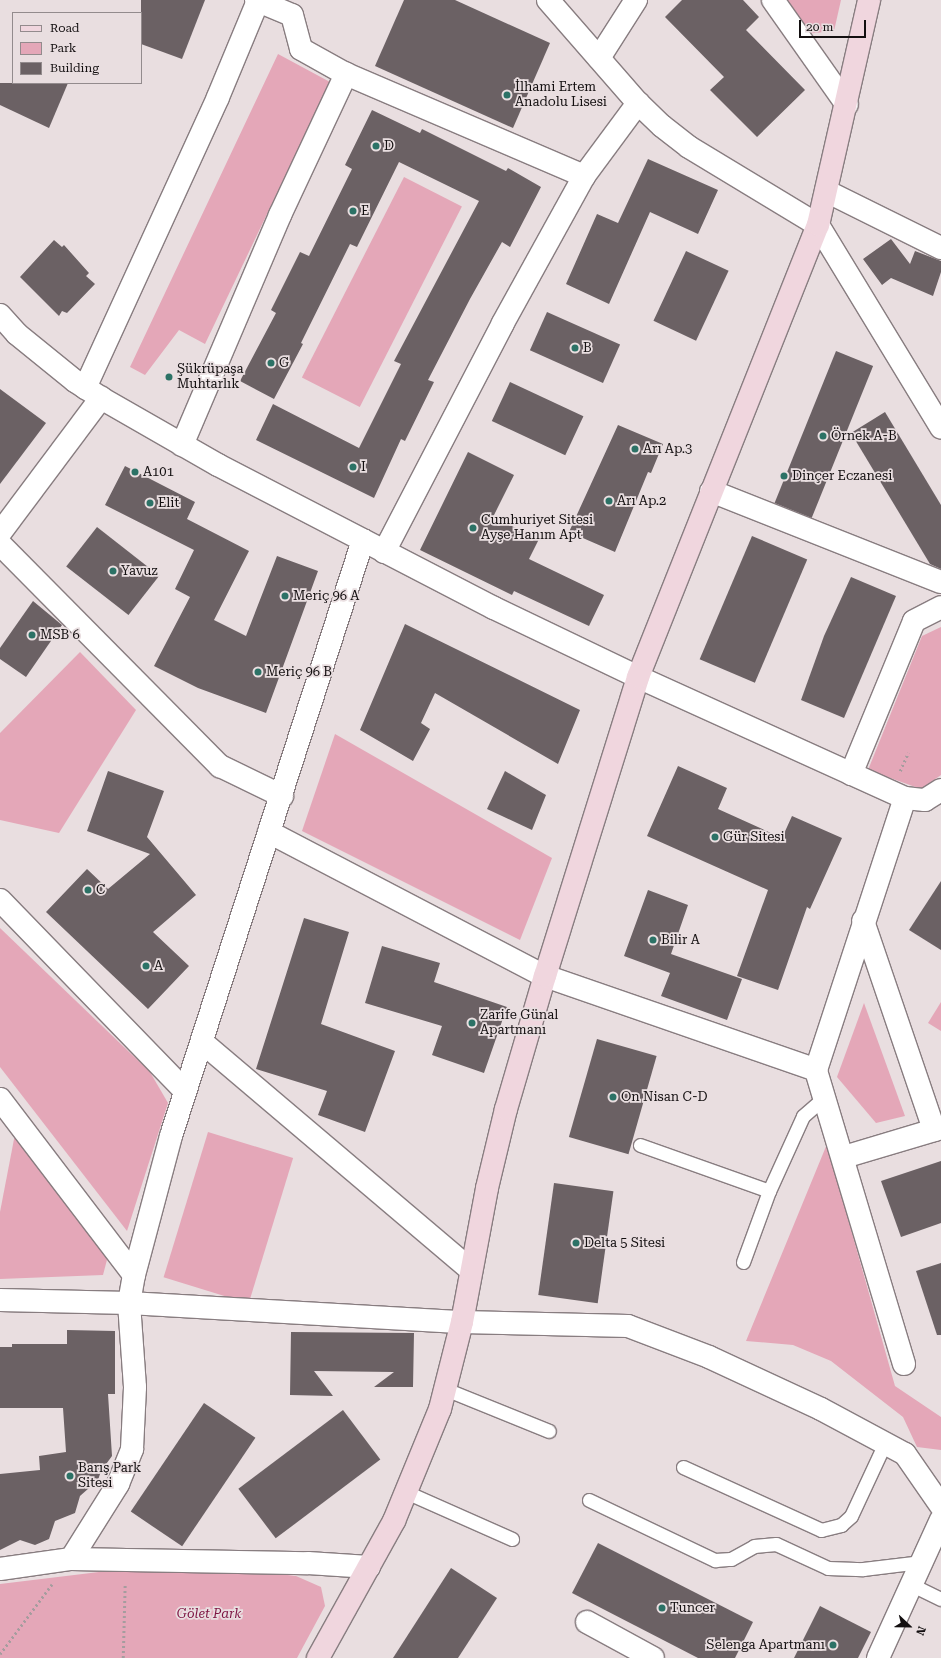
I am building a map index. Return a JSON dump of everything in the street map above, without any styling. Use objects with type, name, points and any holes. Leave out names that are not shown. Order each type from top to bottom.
[{"type":"main road","points":[[318,1658],[369,1568],[406,1492],[440,1409],[462,1322],[470,1269],[506,1109],[545,976],[638,677],[818,225],[847,105],[869,0]]},
{"type":"street","points":[[0,533],[93,393],[218,97],[257,0],[292,15],[301,49],[346,74],[584,176]]},
{"type":"street","points":[[548,0],[638,103],[689,147],[818,225],[941,427]]},
{"type":"street","points":[[599,58],[636,0]]},
{"type":"street","points":[[773,0],[847,105]]},
{"type":"street","points":[[182,445],[280,215],[346,74]]},
{"type":"street","points":[[384,552],[503,323],[584,176],[638,103]]},
{"type":"street","points":[[826,192],[941,248]]},
{"type":"street","points":[[0,315],[17,334],[93,393],[182,445],[384,552],[638,677],[905,798],[924,800],[941,790]]},
{"type":"street","points":[[712,491],[941,582]]},
{"type":"street","points":[[70,1559],[118,1484],[132,1449],[135,1387],[129,1303],[134,1275],[186,1092],[268,832],[282,796],[363,540]]},
{"type":"street","points":[[0,544],[220,766],[282,796]]},
{"type":"street","points":[[851,774],[914,620],[941,607]]},
{"type":"street","points":[[904,1364],[844,1157],[816,1070],[863,921],[905,798]]},
{"type":"street","points":[[268,832],[545,976],[816,1070]]},
{"type":"street","points":[[0,900],[186,1092]]},
{"type":"street","points":[[844,1157],[938,1129],[863,921]]},
{"type":"street","points":[[202,1042],[470,1269]]},
{"type":"street","points":[[1,1108],[134,1275]]},
{"type":"street","points":[[0,1300],[129,1303],[462,1322],[628,1326],[709,1357],[821,1409],[905,1454],[941,1506]]},
{"type":"street","points":[[878,1658],[941,1520]]},
{"type":"street","points":[[0,1569],[70,1559],[308,1563],[369,1568]]},
{"type":"street","points":[[587,1622],[654,1658]]},
{"type":"lane","points":[[743,1262],[769,1191],[803,1116],[825,1097]]},
{"type":"lane","points":[[640,1145],[769,1191]]},
{"type":"lane","points":[[445,1389],[549,1431]]},
{"type":"lane","points":[[683,1467],[821,1530],[841,1525],[851,1516],[885,1444]]},
{"type":"lane","points":[[406,1492],[512,1539]]},
{"type":"lane","points":[[589,1500],[714,1560],[731,1558],[754,1546],[776,1544],[828,1568],[863,1569],[922,1562]]},
{"type":"lane","points":[[912,1585],[941,1599]]},
{"type":"path","points":[[898,776],[908,753]]},
{"type":"path","points":[[0,1654],[70,1559]]},
{"type":"path","points":[[123,1658],[124,1592],[129,1560]]},
{"type":"green space","points":[[777,0],[841,0],[834,31],[796,35]]},
{"type":"green space","points":[[278,54],[330,82],[205,344],[179,330],[145,375],[130,367]]},
{"type":"green space","points":[[404,177],[462,207],[360,407],[302,377]]},
{"type":"green space","points":[[941,627],[941,775],[921,789],[868,770],[922,636]]},
{"type":"green space","points":[[80,652],[136,710],[59,833],[0,820],[0,733]]},
{"type":"green space","points":[[335,734],[552,858],[520,940],[302,831]]},
{"type":"green space","points":[[0,928],[150,1072],[168,1103],[127,1231],[0,1067]]},
{"type":"green space","points":[[941,1002],[941,1031],[928,1023]]},
{"type":"green space","points":[[864,1003],[905,1116],[876,1123],[837,1077]]},
{"type":"green space","points":[[208,1132],[293,1158],[249,1303],[164,1277]]},
{"type":"green space","points":[[15,1134],[108,1256],[103,1275],[0,1279],[0,1212]]},
{"type":"green space","points":[[827,1144],[895,1386],[941,1417],[941,1450],[917,1447],[903,1417],[831,1361],[793,1345],[746,1341]]},
{"type":"green space","name":"Gölet Park","points":[[230,1568],[296,1576],[321,1587],[325,1606],[297,1658],[0,1658],[0,1584],[99,1572]]},
{"type":"building","points":[[141,0],[205,0],[182,59],[142,44]]},
{"type":"building","points":[[404,0],[455,0],[550,43],[513,128],[375,66]]},
{"type":"building","points":[[682,0],[743,0],[759,17],[746,30],[805,90],[757,137],[710,90],[724,77],[665,17]]},
{"type":"building","points":[[0,83],[68,84],[49,128],[0,105]]},
{"type":"building","points":[[372,110],[420,133],[422,129],[506,171],[508,168],[541,187],[510,247],[502,242],[470,299],[428,380],[434,382],[405,441],[401,439],[374,498],[256,440],[273,404],[359,448],[401,364],[394,361],[479,201],[399,162],[357,247],[350,244],[301,343],[303,344],[274,399],[240,381],[276,313],[271,310],[300,252],[309,256],[352,169],[345,165]]},
{"type":"building","points":[[648,159],[718,190],[698,234],[650,212],[609,304],[566,284],[597,214],[618,223]]},
{"type":"building","points":[[891,239],[910,264],[915,251],[941,261],[941,272],[933,296],[891,278],[882,285],[863,259]]},
{"type":"building","points":[[54,240],[62,247],[64,245],[89,273],[86,276],[95,284],[67,313],[62,311],[59,316],[20,277]]},
{"type":"building","points":[[686,251],[729,271],[696,341],[653,321]]},
{"type":"building","name":"B","points":[[547,312],[620,345],[603,383],[530,350]]},
{"type":"building","name":"Örnek A-B","points":[[836,351],[873,366],[812,518],[775,503]]},
{"type":"building","points":[[510,382],[583,416],[565,455],[492,421]]},
{"type":"building","points":[[0,389],[46,423],[0,484]]},
{"type":"building","points":[[885,412],[941,505],[941,569],[930,564],[851,433]]},
{"type":"building","points":[[618,425],[663,444],[651,473],[648,472],[615,552],[569,532]]},
{"type":"building","name":"Cumhuriyet Sitesi Ayşe Hanım Apt","points":[[468,452],[514,475],[493,517],[539,539],[529,559],[604,595],[589,626],[514,591],[512,595],[420,550]]},
{"type":"building","points":[[125,466],[195,502],[187,519],[249,551],[214,620],[246,636],[277,556],[318,571],[266,713],[198,688],[154,666],[190,597],[175,589],[194,550],[105,505]]},
{"type":"building","name":"Yavuz","points":[[97,527],[159,576],[128,615],[66,566]]},
{"type":"building","points":[[752,536],[807,559],[755,683],[700,659]]},
{"type":"building","points":[[851,577],[896,596],[844,718],[801,700],[824,636]]},
{"type":"building","name":"MSB 6","points":[[33,601],[62,625],[26,677],[0,659],[0,648]]},
{"type":"building","points":[[405,624],[580,710],[558,764],[435,693],[421,723],[430,729],[413,761],[360,730]]},
{"type":"building","name":"Gür Sitesi","points":[[678,766],[727,788],[718,809],[782,838],[792,816],[842,838],[810,909],[807,907],[778,990],[737,976],[768,890],[647,836]]},
{"type":"building","points":[[108,771],[164,791],[147,837],[196,895],[153,932],[189,966],[148,1009],[46,912],[87,869],[108,889],[150,854],[87,831]]},
{"type":"building","points":[[505,771],[546,795],[532,830],[487,809]]},
{"type":"building","points":[[941,881],[941,950],[909,930]]},
{"type":"building","points":[[648,890],[688,905],[671,954],[742,979],[727,1020],[661,996],[670,973],[624,956]]},
{"type":"building","points":[[304,918],[349,932],[321,1024],[395,1051],[365,1132],[318,1115],[327,1091],[256,1069]]},
{"type":"building","points":[[382,946],[440,963],[434,982],[507,1007],[484,1073],[432,1055],[442,1026],[365,1003]]},
{"type":"building","name":"On Nisan C-D","points":[[597,1039],[657,1056],[628,1154],[569,1137]]},
{"type":"building","points":[[941,1161],[941,1223],[901,1237],[881,1181]]},
{"type":"building","name":"Delta 5 Sitesi","points":[[554,1183],[613,1191],[598,1303],[538,1295]]},
{"type":"building","points":[[941,1263],[941,1335],[937,1335],[916,1271]]},
{"type":"building","points":[[67,1330],[115,1331],[115,1394],[108,1394],[112,1456],[101,1471],[98,1480],[80,1496],[75,1513],[55,1521],[49,1539],[35,1545],[20,1540],[0,1550],[0,1474],[40,1470],[39,1456],[66,1452],[63,1408],[0,1408],[0,1347],[12,1347],[12,1344],[67,1344]]},
{"type":"building","points":[[291,1332],[414,1333],[413,1387],[374,1387],[394,1372],[314,1371],[333,1396],[290,1395]]},
{"type":"building","points":[[204,1403],[255,1438],[182,1546],[131,1512]]},
{"type":"building","points":[[343,1410],[380,1460],[276,1538],[238,1489]]},
{"type":"building","name":"Tuncer","points":[[598,1543],[753,1622],[735,1658],[698,1658],[572,1593]]},
{"type":"building","points":[[451,1568],[497,1598],[458,1658],[393,1658]]},
{"type":"building","name":"Selenga Apartmanı","points":[[820,1606],[871,1632],[858,1658],[794,1658]]},
{"type":"place","name":"İlhami Ertem Anadolu Lisesi","points":[[507,95]]},
{"type":"place","name":"D","points":[[376,146]]},
{"type":"place","name":"E","points":[[353,211]]},
{"type":"place","name":"B","points":[[575,348]]},
{"type":"place","name":"G","points":[[271,363]]},
{"type":"place","name":"Şükrüpaşa Muhtarlık","points":[[169,377]]},
{"type":"place","name":"Örnek A-B","points":[[823,436]]},
{"type":"place","name":"Arı Ap.3","points":[[635,449]]},
{"type":"place","name":"I","points":[[353,467]]},
{"type":"place","name":"A101","points":[[135,472]]},
{"type":"place","name":"Dinçer Eczanesi","points":[[784,476]]},
{"type":"place","name":"Arı Ap.2","points":[[609,501]]},
{"type":"place","name":"Elit","points":[[150,503]]},
{"type":"place","name":"Cumhuriyet Sitesi Ayşe Hanım Apt","points":[[473,528]]},
{"type":"place","name":"Yavuz","points":[[113,571]]},
{"type":"place","name":"Meriç 96 A","points":[[285,596]]},
{"type":"place","name":"MSB 6","points":[[32,635]]},
{"type":"place","name":"Meriç 96 B","points":[[258,672]]},
{"type":"place","name":"Gür Sitesi","points":[[715,837]]},
{"type":"place","name":"C","points":[[88,890]]},
{"type":"place","name":"Bilir A","points":[[653,940]]},
{"type":"place","name":"A","points":[[146,966]]},
{"type":"place","name":"Zarife Günal Apartmanı","points":[[472,1023]]},
{"type":"place","name":"On Nisan C-D","points":[[613,1097]]},
{"type":"place","name":"Delta 5 Sitesi","points":[[576,1243]]},
{"type":"place","name":"Barış Park Sitesi","points":[[70,1476]]},
{"type":"place","name":"Tuncer","points":[[662,1608]]},
{"type":"place","name":"Selenga Apartmanı","points":[[833,1645]]}]
